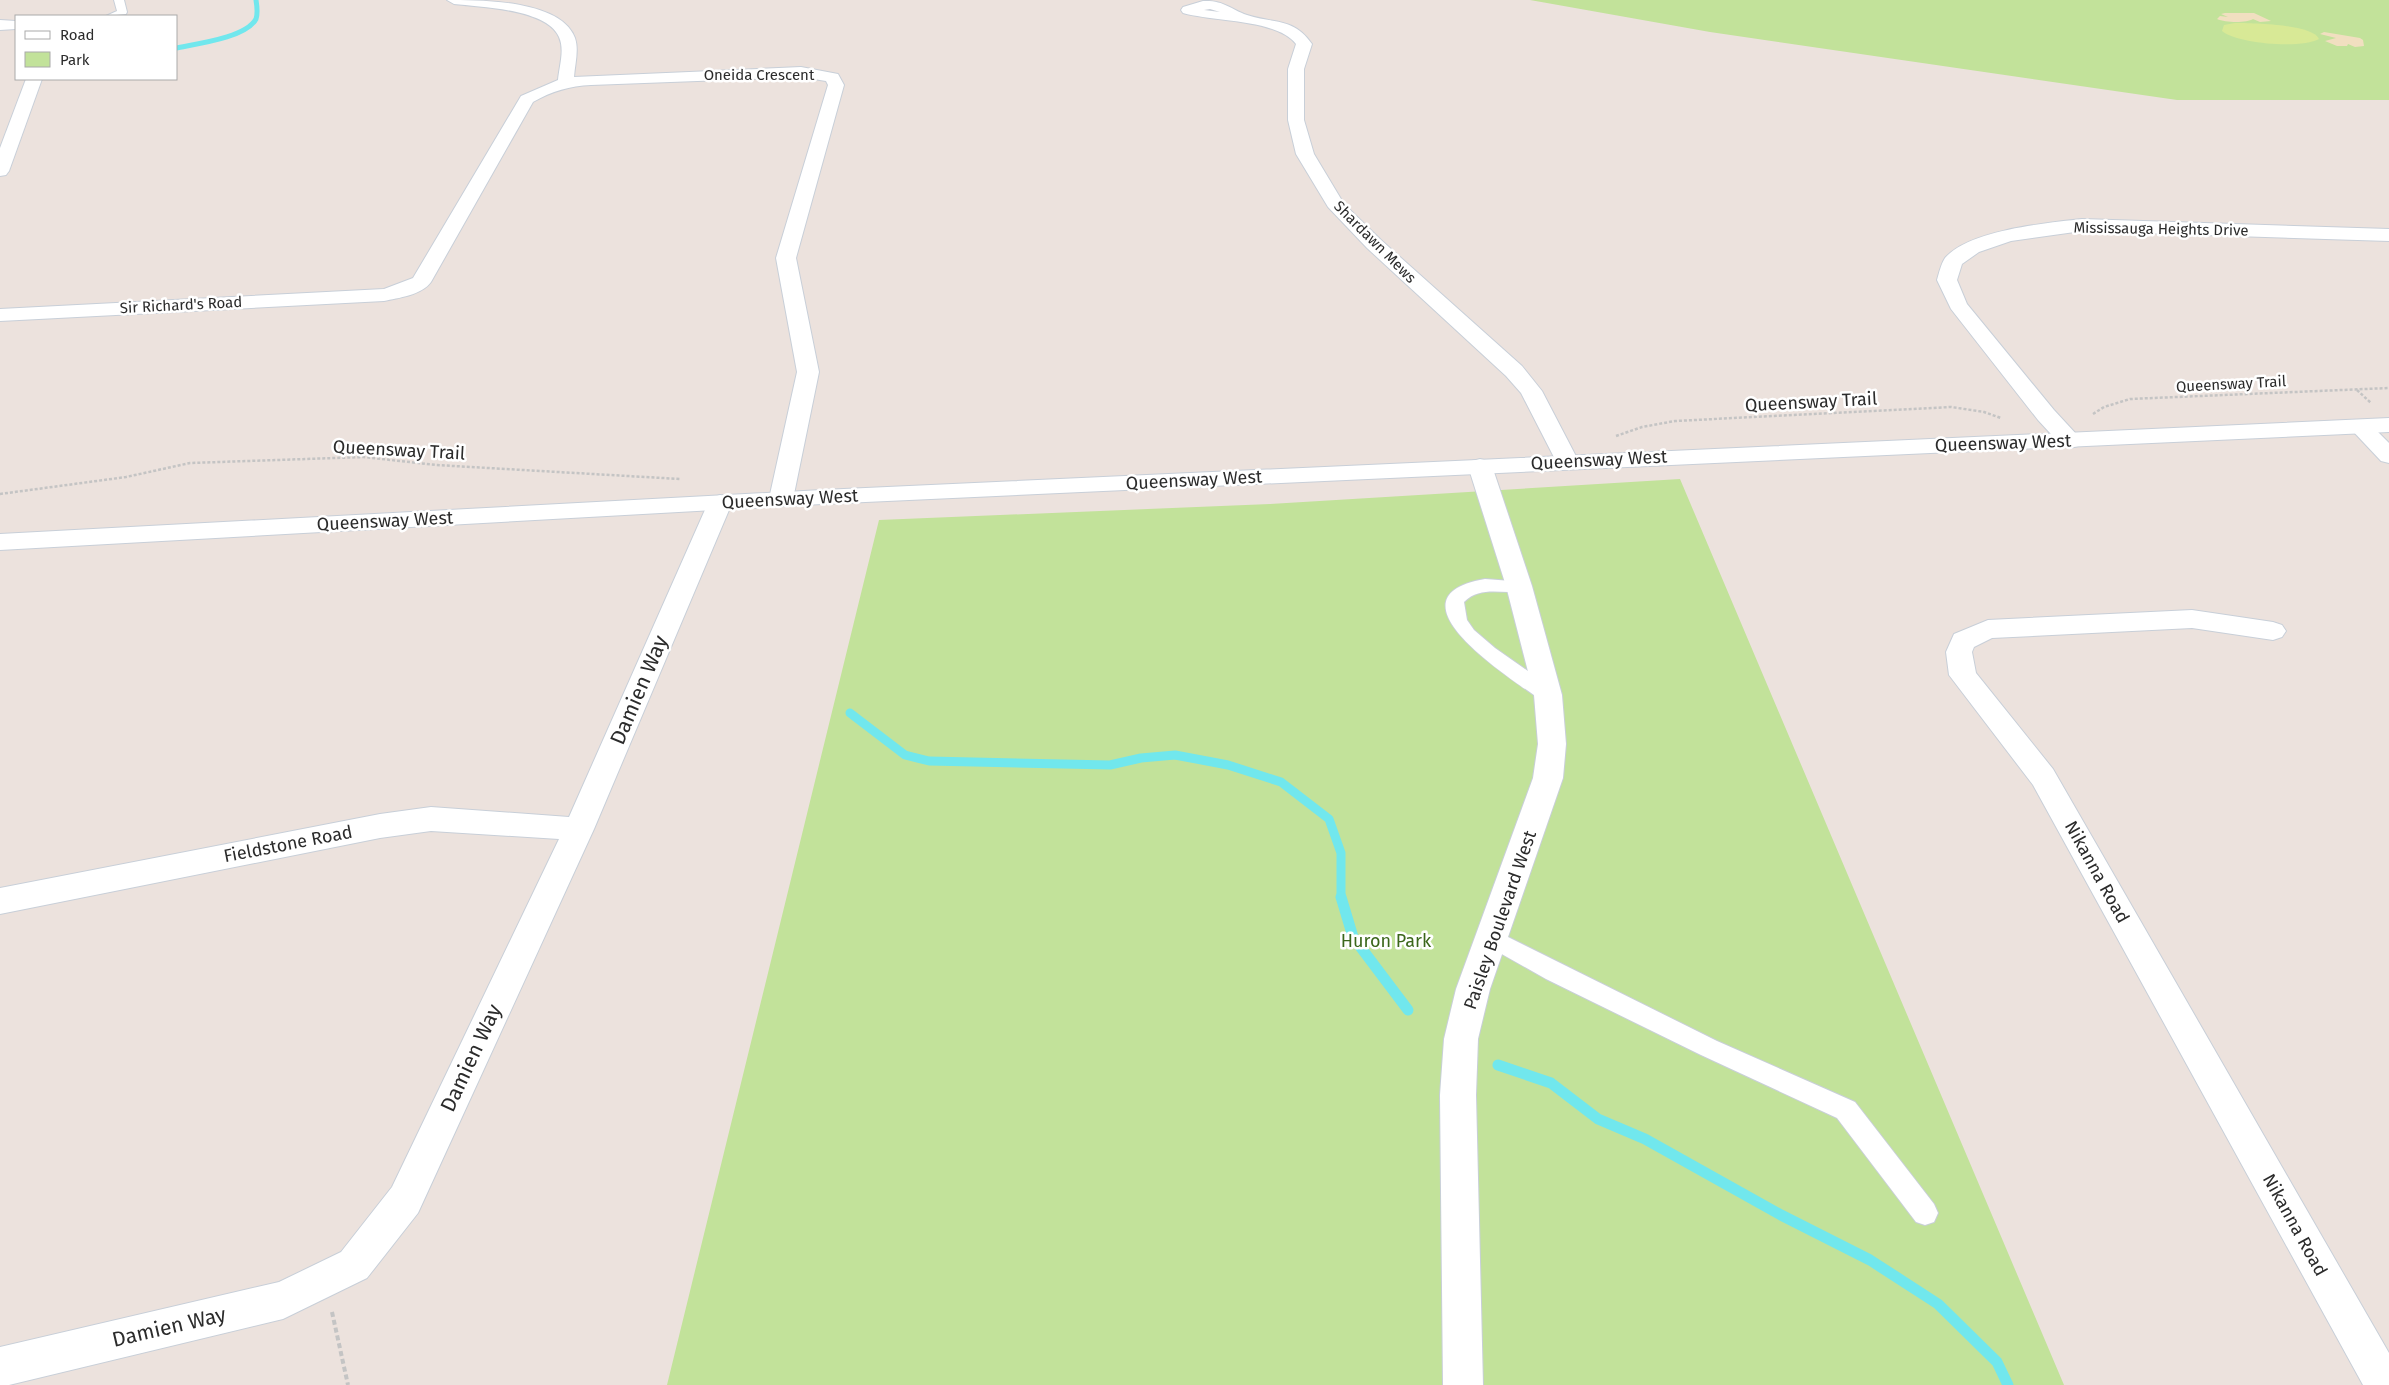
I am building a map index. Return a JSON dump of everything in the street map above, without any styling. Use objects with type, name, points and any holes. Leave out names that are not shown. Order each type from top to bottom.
[{"type":"street","points":[[454,0],[495,3],[544,17],[558,26],[566,35],[568,43],[566,81]]},
{"type":"street","name":"Shardawn Mews","points":[[1243,19],[1280,26],[1300,36],[1304,44],[1296,70],[1296,120],[1306,154],[1337,207],[1381,251],[1514,371],[1531,391],[1567,462]]},
{"type":"street","points":[[0,26],[15,25]]},
{"type":"street","name":"Oneida Crescent","points":[[362,296],[384,295],[421,282],[527,99],[546,88],[566,81],[801,72],[832,77],[836,86],[786,258],[808,372],[781,499]]},
{"type":"street","points":[[0,171],[34,80]]},
{"type":"street","name":"Mississauga Heights Drive","points":[[2070,441],[2046,415],[1958,305],[1946,280],[1953,261],[1972,248],[2006,236],[2082,225],[2389,235]]},
{"type":"street","name":"Sir Richard's Road","points":[[0,315],[362,296]]},
{"type":"street","name":"Queensway West","points":[[0,542],[781,499],[2389,425]]},
{"type":"street","points":[[2360,427],[2389,456]]},
{"type":"street","name":"Paisley Boulevard West","points":[[1463,1385],[1458,1095],[1460,1048],[1473,988],[1548,778],[1552,744],[1548,695],[1519,586],[1480,466]]},
{"type":"street","name":"Damien Way","points":[[0,1367],[283,1300],[354,1265],[405,1200],[579,829],[720,503]]},
{"type":"street","name":"Nikanna Road","points":[[2273,631],[2192,619],[1988,629],[1963,641],[1959,652],[1963,675],[2043,777],[2384,1385]]},
{"type":"street","name":"Fieldstone Road","points":[[0,901],[380,826],[431,819],[579,829]]},
{"type":"lane","points":[[114,15],[122,12],[119,0]]},
{"type":"lane","points":[[1519,586],[1485,584],[1470,588],[1455,600],[1455,613],[1472,639],[1548,695]]},
{"type":"lane","points":[[1492,938],[1571,981],[1709,1048],[1846,1110],[1925,1213]]},
{"type":"path","name":"Queensway Trail","points":[[2090,416],[2104,407],[2130,400],[2389,388]]},
{"type":"path","name":"Queensway Trail","points":[[1612,438],[1642,427],[1675,421],[1951,407],[1984,412],[2008,420]]},
{"type":"path","name":"Queensway Trail","points":[[0,494],[126,477],[190,463],[364,457],[436,465],[681,479]]},
{"type":"path","points":[[324,1280],[348,1385]]},
{"type":"green space","points":[[1530,0],[2389,0],[2389,100],[2177,100],[1710,32]]},
{"type":"green space","points":[[2235,23],[2294,27],[2314,34],[2319,39],[2299,44],[2270,44],[2241,39],[2222,31],[2224,25]]},
{"type":"green space","name":"Huron Park","points":[[1680,479],[2064,1385],[667,1385],[879,520],[1270,504]]},
{"type":"sand","points":[[2254,13],[2271,21],[2260,22],[2253,19],[2231,22],[2217,19],[2220,16],[2228,17],[2221,14]]},
{"type":"sand","points":[[2324,32],[2360,38],[2363,40],[2364,46],[2355,47],[2348,44],[2347,46],[2337,46],[2325,41],[2336,38],[2320,34]]},
{"type":"waterway","points":[[178,48],[219,39],[242,31],[256,19],[256,0]]},
{"type":"waterway","points":[[850,713],[905,755],[929,761],[1110,765],[1141,758],[1175,755],[1228,765],[1281,782],[1329,819],[1341,853],[1341,897]]},
{"type":"waterway","points":[[1341,897],[1353,937],[1408,1010]]},
{"type":"waterway","points":[[1498,1065],[1551,1083],[1598,1119],[1645,1139],[1781,1215],[1870,1260],[1938,1304],[1997,1362],[2008,1385]]}]
